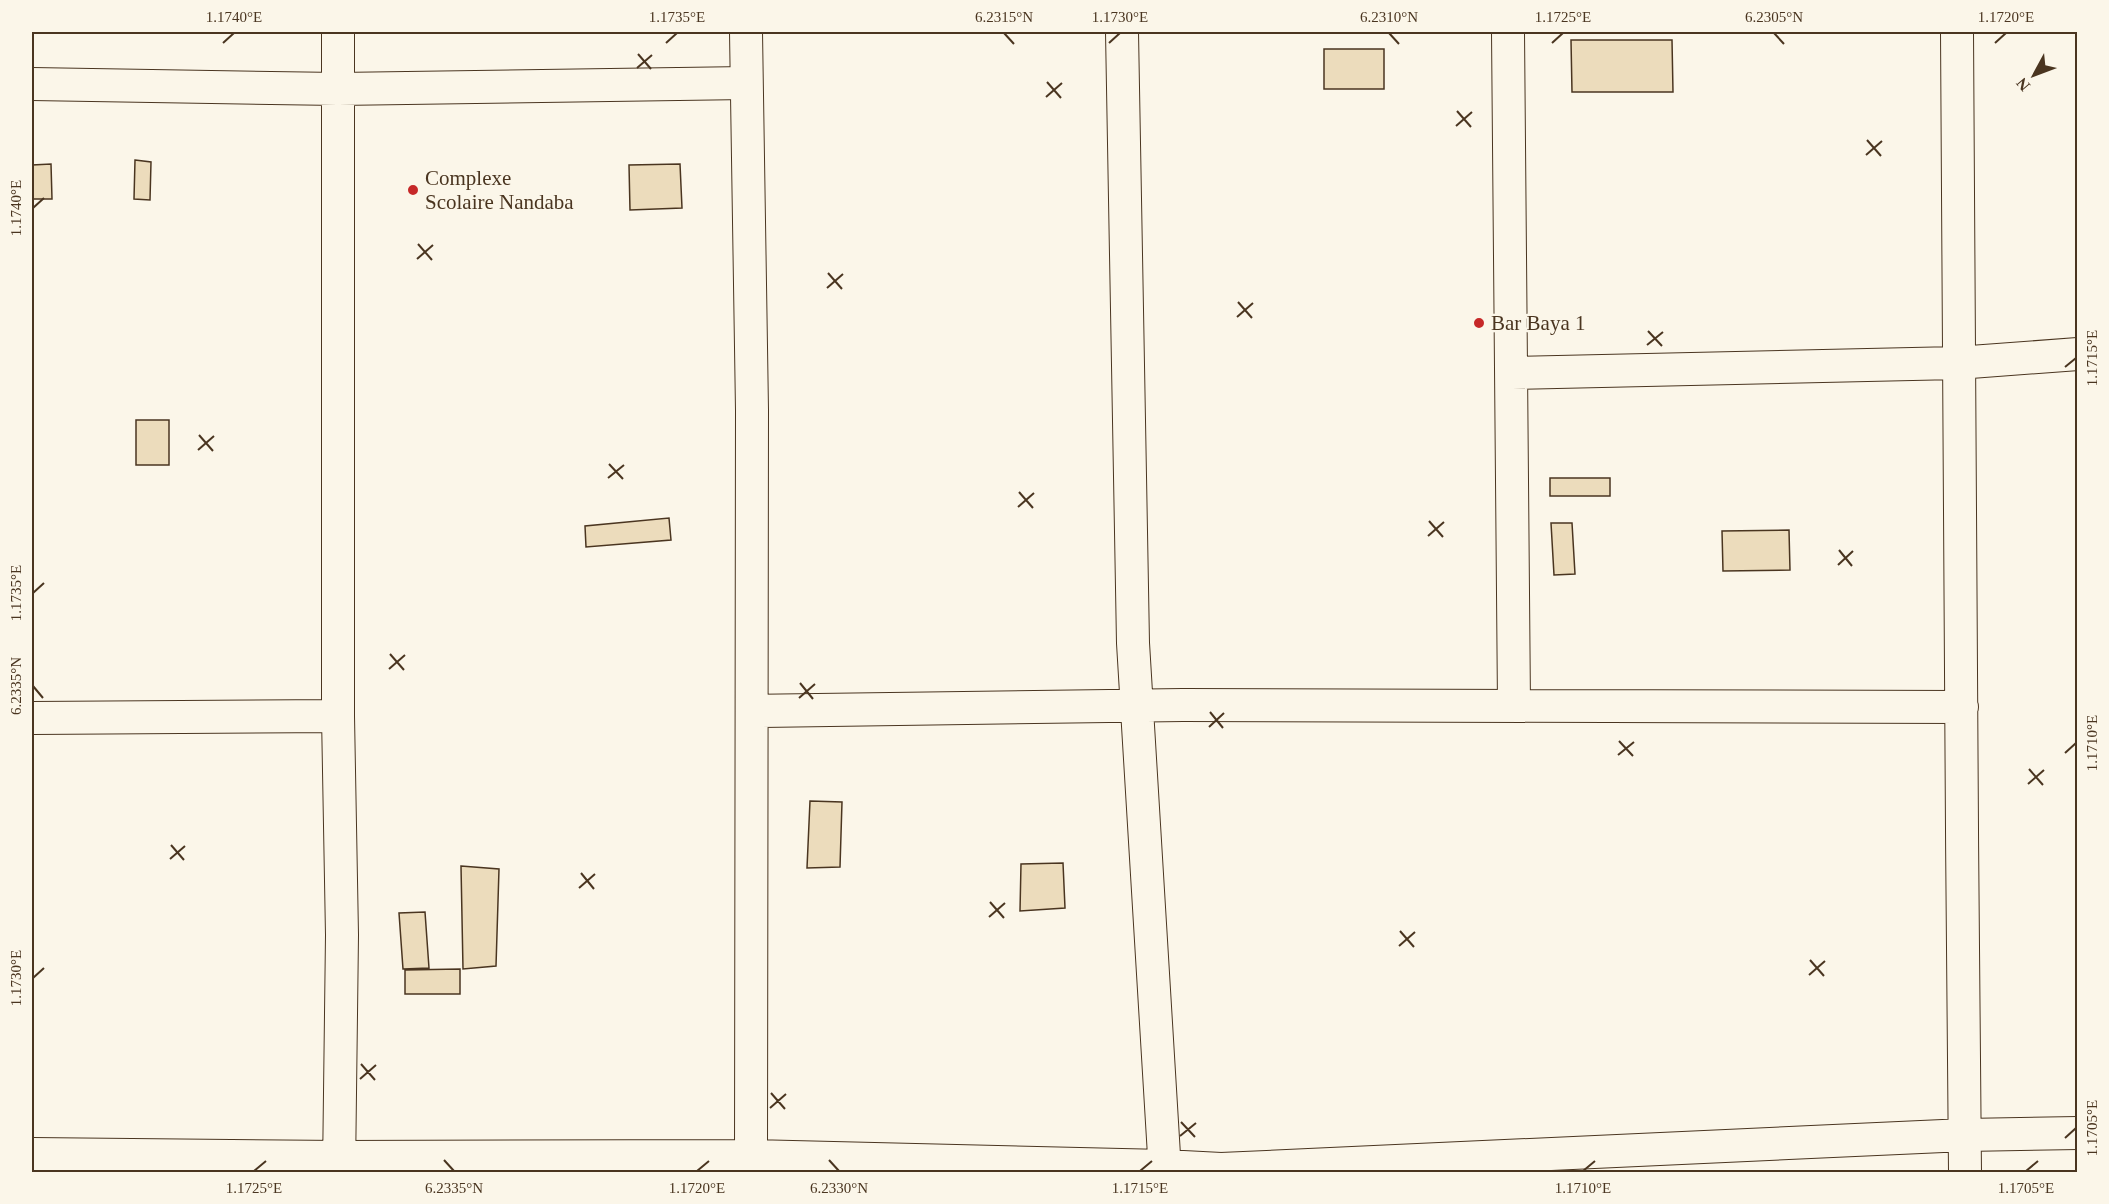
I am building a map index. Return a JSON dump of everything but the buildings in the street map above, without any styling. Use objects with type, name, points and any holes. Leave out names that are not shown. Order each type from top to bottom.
[{"type":"street","points":[[338,32],[338,716],[342,935],[340,1165]]},
{"type":"street","points":[[746,32],[752,410],[751,1156]]},
{"type":"street","points":[[1122,32],[1133,642],[1165,1169]]},
{"type":"street","points":[[1508,32],[1515,705]]},
{"type":"street","points":[[1957,32],[1957,363],[1965,1173]]},
{"type":"street","points":[[32,84],[339,89],[746,83]]},
{"type":"street","points":[[1512,373],[1957,363],[2078,354]]},
{"type":"street","points":[[753,711],[1183,705],[1962,707]]},
{"type":"street","points":[[32,718],[338,716]]},
{"type":"street","points":[[32,1154],[340,1165],[751,1156],[1221,1169],[1965,1135],[2078,1133]]},
{"type":"place","name":"Complexe Scolaire Nandaba","points":[[413,190]]},
{"type":"place","name":"Bar Baya 1","points":[[1479,323]]}]
